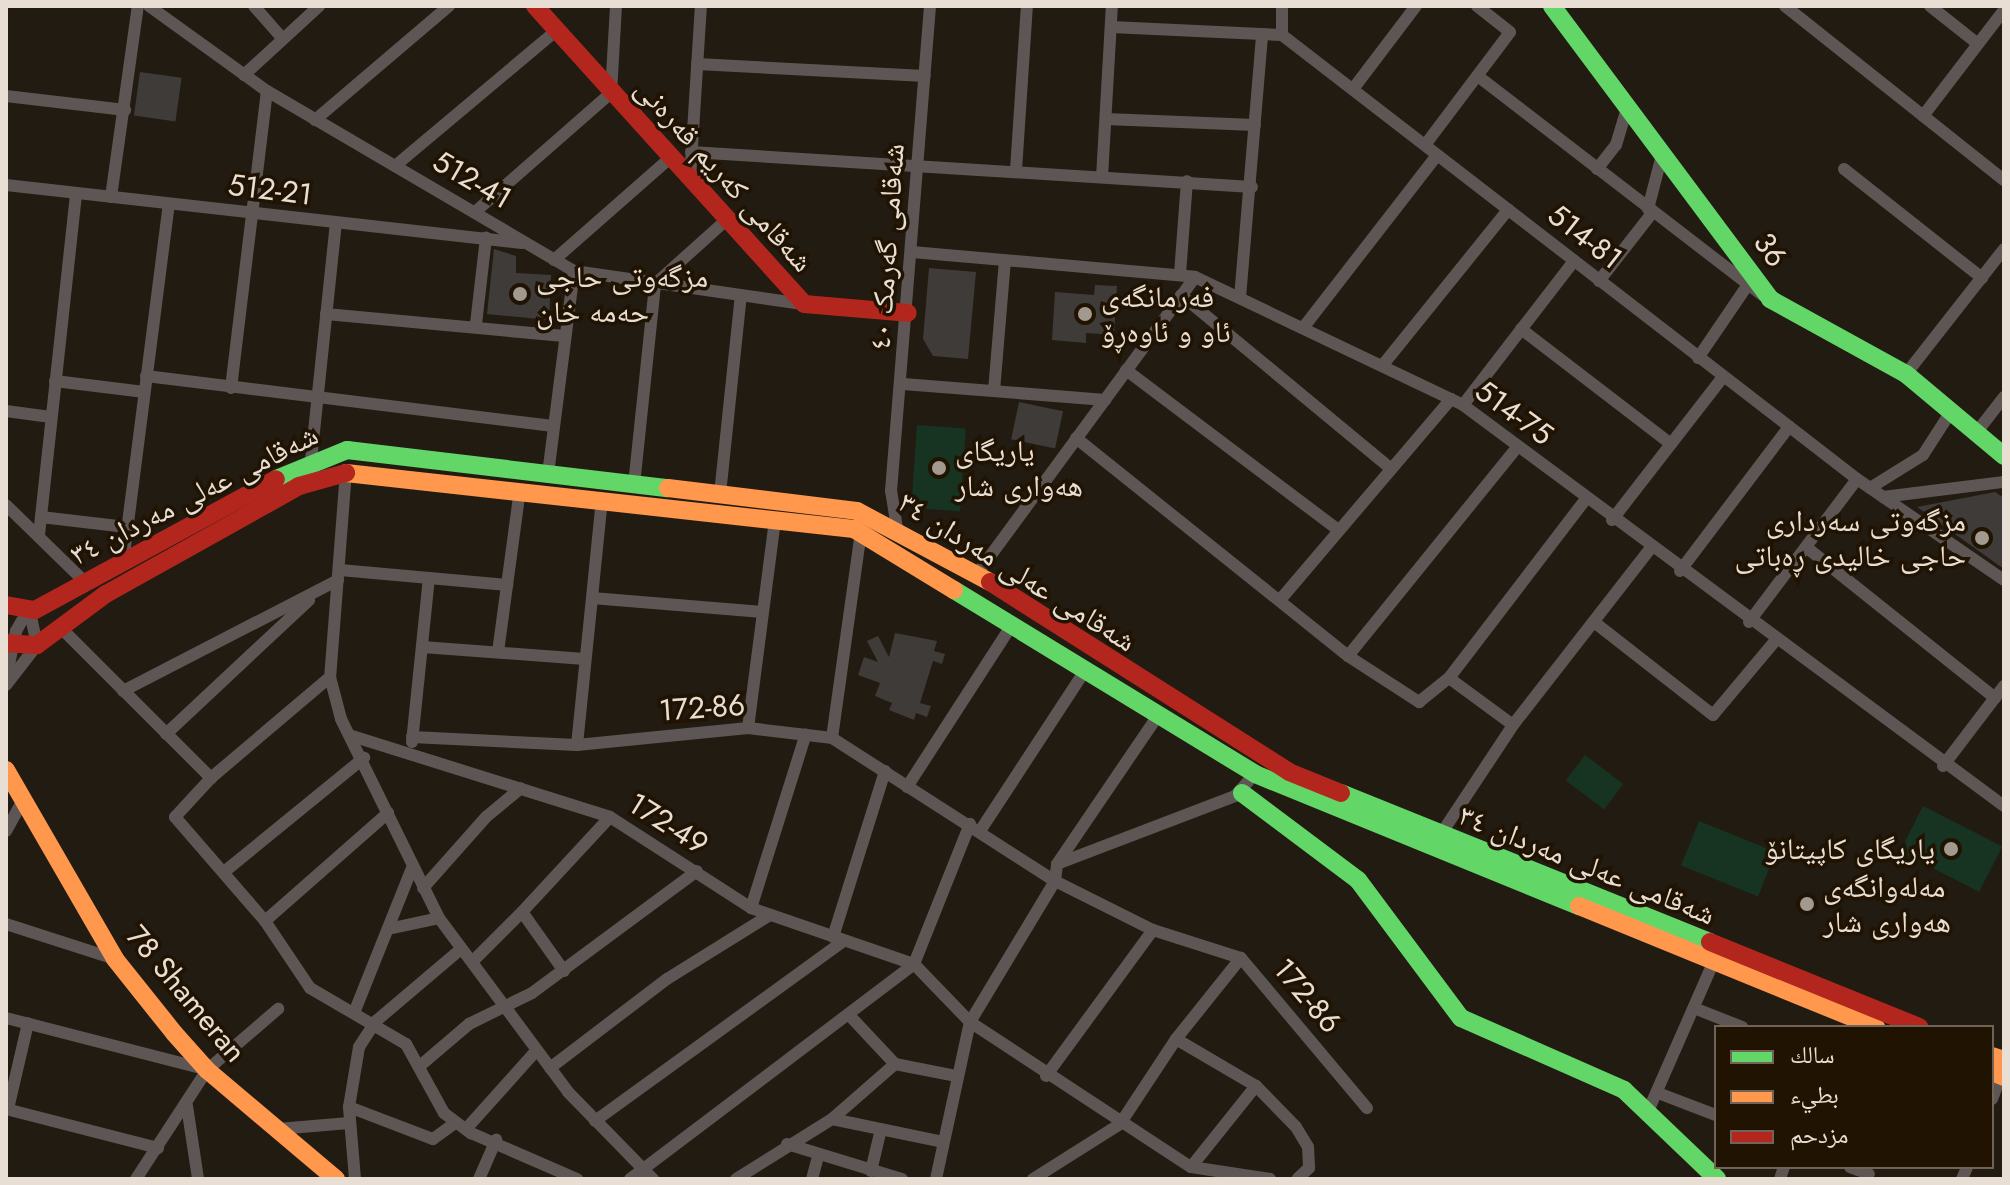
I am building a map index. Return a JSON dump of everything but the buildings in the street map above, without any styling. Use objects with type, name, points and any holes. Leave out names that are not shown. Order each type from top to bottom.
[{"type":"main road","name":"شەقامی کەریم قەرەنی","points":[[535,6],[724,222],[804,304],[908,313]]},
{"type":"main road","name":"36","points":[[1554,7],[1770,299],[1906,374],[2004,456]]},
{"type":"main road","name":"شەقامی عەلی مەردان ٣٤","points":[[29,612],[311,460],[357,451],[720,494],[880,518],[977,574],[1266,760],[1439,837],[1914,1025]]},
{"type":"main road","name":"شەقامی عەلی مەردان ٣٤","points":[[37,645],[106,594],[299,486],[346,471],[861,531],[1084,672],[1255,774],[1871,1025]]},
{"type":"main road","points":[[91,579],[106,594]]},
{"type":"main road","points":[[1008,623],[1017,601]]},
{"type":"main road","points":[[6,605],[29,612]]},
{"type":"main road","points":[[1032,638],[1044,619]]},
{"type":"main road","points":[[9,645],[37,645]]},
{"type":"main road","name":"78 Shameran","points":[[6,770],[115,959],[207,1070],[336,1179]]},
{"type":"main road","points":[[1242,793],[1358,880],[1461,1018],[1654,1101],[1717,1179]]},
{"type":"street","points":[[111,197],[138,6]]},
{"type":"street","name":"512-41","points":[[149,6],[267,91],[574,271],[804,304]]},
{"type":"street","points":[[254,6],[282,38]]},
{"type":"street","points":[[244,75],[319,6]]},
{"type":"street","points":[[315,120],[449,6]]},
{"type":"street","points":[[475,212],[611,93],[616,6]]},
{"type":"street","points":[[689,182],[701,6]]},
{"type":"street","name":"شەقامی گەرمک ٤٠","points":[[897,528],[891,491],[903,384],[930,6]]},
{"type":"street","points":[[1016,170],[1027,6]]},
{"type":"street","points":[[1102,177],[1112,6]]},
{"type":"street","points":[[1111,27],[1282,35],[1282,6]]},
{"type":"street","points":[[1353,89],[1416,6]]},
{"type":"street","points":[[1425,145],[1510,32],[1477,6]]},
{"type":"street","points":[[1785,6],[1923,116],[2002,173]]},
{"type":"street","points":[[1930,6],[1978,44]]},
{"type":"street","points":[[1923,116],[2004,10]]},
{"type":"street","points":[[395,166],[556,31]]},
{"type":"street","points":[[1240,298],[1252,187],[1262,34]]},
{"type":"street","name":"514-81","points":[[1282,35],[1857,479],[2004,580]]},
{"type":"street","points":[[697,64],[925,76]]},
{"type":"street","points":[[1479,77],[1747,286],[1770,299]]},
{"type":"street","points":[[231,388],[267,91]]},
{"type":"street","points":[[6,96],[125,110]]},
{"type":"street","points":[[1597,169],[1616,145],[1628,105]]},
{"type":"street","points":[[1106,119],[1255,125]]},
{"type":"street","points":[[1599,281],[1650,210],[1663,151]]},
{"type":"street","points":[[691,152],[1252,187]]},
{"type":"street","points":[[1303,328],[1437,155]]},
{"type":"street","points":[[554,260],[669,159]]},
{"type":"street","points":[[1844,169],[1982,278]]},
{"type":"street","points":[[1180,274],[1187,181]]},
{"type":"street","name":"512-21","points":[[6,185],[529,245]]},
{"type":"street","points":[[39,535],[76,193]]},
{"type":"street","points":[[123,562],[169,204]]},
{"type":"street","points":[[1382,366],[1508,210]]},
{"type":"street","points":[[634,485],[655,284],[724,222]]},
{"type":"street","points":[[311,460],[336,223]]},
{"type":"street","points":[[476,324],[486,238]]},
{"type":"street","points":[[1906,374],[2004,249]]},
{"type":"street","name":"514-75","points":[[912,252],[1195,277],[1457,402],[1943,766],[2004,806]]},
{"type":"street","points":[[994,391],[1005,260]]},
{"type":"street","points":[[1280,600],[1389,467],[1457,402],[1521,329],[1574,261]]},
{"type":"street","points":[[548,474],[574,271]]},
{"type":"street","points":[[977,574],[1195,277]]},
{"type":"street","points":[[1698,358],[1747,286]]},
{"type":"street","points":[[720,494],[741,295]]},
{"type":"street","points":[[1181,295],[1389,467]]},
{"type":"street","points":[[326,314],[476,324],[564,336]]},
{"type":"street","points":[[1521,329],[1671,444]]},
{"type":"street","points":[[1126,370],[1338,530]]},
{"type":"street","points":[[146,376],[317,401],[553,426]]},
{"type":"street","points":[[1612,520],[1723,377]]},
{"type":"street","points":[[55,381],[144,392]]},
{"type":"street","points":[[903,384],[1105,400]]},
{"type":"street","points":[[1976,433],[2004,397]]},
{"type":"street","points":[[6,411],[51,417]]},
{"type":"street","points":[[1870,488],[1923,455],[1950,413]]},
{"type":"street","points":[[1680,571],[1789,427]]},
{"type":"street","points":[[1076,438],[1348,656],[1419,702],[1449,678],[1585,500]]},
{"type":"street","points":[[1348,656],[1518,446]]},
{"type":"street","points":[[346,471],[330,677],[335,704],[364,758],[412,868],[439,918],[473,961],[535,1052],[595,1121],[653,1179]]},
{"type":"street","points":[[1749,622],[1857,479]]},
{"type":"street","points":[[1883,497],[2004,482]]},
{"type":"street","points":[[498,652],[520,490]]},
{"type":"street","name":"شەقامی گەرمک ٤٠","points":[[880,518],[891,491]]},
{"type":"street","points":[[577,745],[602,499]]},
{"type":"street","points":[[6,505],[91,579]]},
{"type":"street","points":[[41,517],[126,527]]},
{"type":"street","points":[[748,728],[775,519]]},
{"type":"street","points":[[832,738],[861,531]]},
{"type":"street","points":[[1806,547],[1995,698]]},
{"type":"street","points":[[1439,837],[1513,725],[1650,549]]},
{"type":"street","points":[[166,734],[339,575],[507,585]]},
{"type":"street","points":[[412,752],[429,578]]},
{"type":"street","points":[[123,691],[317,592]]},
{"type":"street","points":[[592,598],[762,612]]},
{"type":"street","points":[[6,682],[9,645],[29,612]]},
{"type":"street","points":[[6,682],[37,645],[29,612]]},
{"type":"street","points":[[1594,622],[1713,715],[1775,641]]},
{"type":"street","points":[[907,787],[1008,623]]},
{"type":"street","points":[[60,627],[211,778]]},
{"type":"street","points":[[236,635],[251,654]]},
{"type":"street","points":[[422,647],[585,659]]},
{"type":"street","points":[[630,1179],[914,964],[975,827],[1084,672]]},
{"type":"street","points":[[330,677],[211,778],[175,817],[265,921],[310,988],[391,1031],[421,1065],[444,1113],[460,1126],[577,1179]]},
{"type":"street","points":[[1449,678],[1513,725]]},
{"type":"street","points":[[1943,766],[2004,686]]},
{"type":"street","points":[[936,1179],[970,1022],[1055,881],[1057,864],[1157,717]]},
{"type":"street","name":"172-86","points":[[412,737],[577,745],[748,728],[832,738],[1055,881],[1153,930],[1241,958],[1367,1108]]},
{"type":"street","points":[[751,908],[806,734]]},
{"type":"street","name":"172-49","points":[[352,736],[412,752],[610,817],[751,908],[914,964]]},
{"type":"street","points":[[224,872],[364,758]]},
{"type":"street","points":[[595,1121],[838,939],[885,771]]},
{"type":"street","points":[[1057,864],[1242,793],[1255,774]]},
{"type":"street","points":[[423,888],[486,817],[521,788]]},
{"type":"street","points":[[6,831],[24,798]]},
{"type":"street","points":[[265,921],[388,813]]},
{"type":"street","points":[[473,961],[610,817]]},
{"type":"street","points":[[354,1013],[412,868]]},
{"type":"street","points":[[421,1065],[469,1024],[506,1008],[564,971],[697,871]]},
{"type":"street","points":[[522,912],[564,971]]},
{"type":"street","points":[[550,1068],[667,979],[770,915]]},
{"type":"street","points":[[388,929],[439,918]]},
{"type":"street","points":[[6,924],[115,959]]},
{"type":"street","points":[[1046,1076],[1153,930]]},
{"type":"street","points":[[355,1179],[349,1107],[359,1047],[375,1023],[461,949]]},
{"type":"street","points":[[1033,1179],[1120,1124],[1176,1039],[1241,958]]},
{"type":"street","points":[[1713,963],[1654,1101],[1714,1115]]},
{"type":"street","points":[[914,964],[970,1022],[1046,1076],[1191,1167],[1270,1179]]},
{"type":"street","points":[[1694,1008],[1737,1025]]},
{"type":"street","points":[[136,1179],[187,1106],[207,1070],[278,1009]]},
{"type":"street","points":[[849,1015],[895,1064],[957,1076]]},
{"type":"street","points":[[6,1018],[207,1070]]},
{"type":"street","points":[[28,1023],[7,1109],[158,1148]]},
{"type":"street","points":[[1176,1039],[1256,1086],[1308,1147],[1309,1168],[1297,1179]]},
{"type":"street","points":[[349,1107],[433,1139],[460,1126],[535,1052]]},
{"type":"street","points":[[736,1179],[787,1144],[832,1119],[895,1064]]},
{"type":"street","points":[[1994,1092],[2000,1071]]},
{"type":"street","points":[[1191,1167],[1256,1086]]},
{"type":"street","points":[[187,1106],[198,1179]]},
{"type":"street","points":[[832,1119],[943,1142]]},
{"type":"street","points":[[278,1129],[349,1123]]},
{"type":"street","points":[[871,1171],[881,1129]]},
{"type":"street","points":[[479,1179],[496,1140]]},
{"type":"street","points":[[787,1144],[818,1156],[902,1179]]},
{"type":"street","points":[[812,1179],[818,1156]]},
{"type":"green space","name":"یاریگای هەواری شار","points":[[917,425],[966,428],[960,511],[911,508]]},
{"type":"green space","points":[[1585,755],[1623,784],[1604,809],[1566,781]]},
{"type":"green space","name":"یاریگای کاپیتانۆ","points":[[1923,806],[2002,846],[1979,892],[1900,851]]},
{"type":"green space","points":[[1699,821],[1776,852],[1758,897],[1681,866]]},
{"type":"traffic: fast","points":[[1552,6],[1770,299],[1906,374],[2004,456]]},
{"type":"traffic: fast","points":[[276,479],[347,450],[668,488]]},
{"type":"traffic: fast","points":[[954,590],[1255,774],[1579,906]]},
{"type":"traffic: fast","points":[[1242,793],[1358,880],[1461,1018],[1624,1090],[1717,1179]]},
{"type":"traffic: fast","points":[[1341,793],[1710,942]]},
{"type":"traffic: slow","points":[[346,473],[854,529],[954,590]]},
{"type":"traffic: slow","points":[[668,488],[857,511],[990,582]]},
{"type":"traffic: slow","points":[[6,770],[115,959],[174,1033],[207,1070],[336,1179]]},
{"type":"traffic: slow","points":[[1579,906],[1871,1025]]},
{"type":"traffic: slow","points":[[1994,1057],[2004,1060]]},
{"type":"traffic: slow","points":[[1994,1073],[2004,1077]]},
{"type":"traffic: jam","points":[[535,6],[804,304],[908,313]]},
{"type":"traffic: jam","points":[[6,643],[37,645],[106,594],[299,486],[346,473]]},
{"type":"traffic: jam","points":[[6,605],[35,610],[276,479]]},
{"type":"traffic: jam","points":[[990,582],[1289,772],[1341,793]]},
{"type":"traffic: jam","points":[[1710,942],[1914,1025]]},
{"type":"place","name":"مزگەوتی حاجی حەمە خان","points":[[520,294]]},
{"type":"place","name":"فەرمانگەی ئاو و ئاوەڕۆ","points":[[1085,314]]},
{"type":"place","name":"یاریگای هەواری شار","points":[[939,468]]},
{"type":"place","name":"مزگەوتی سەرداری حاجی خالیدی ڕەباتی","points":[[1982,538]]},
{"type":"place","name":"یاریگای کاپیتانۆ","points":[[1951,849]]},
{"type":"place","name":"مەلەوانگەی هەواری شار","points":[[1807,904]]}]
